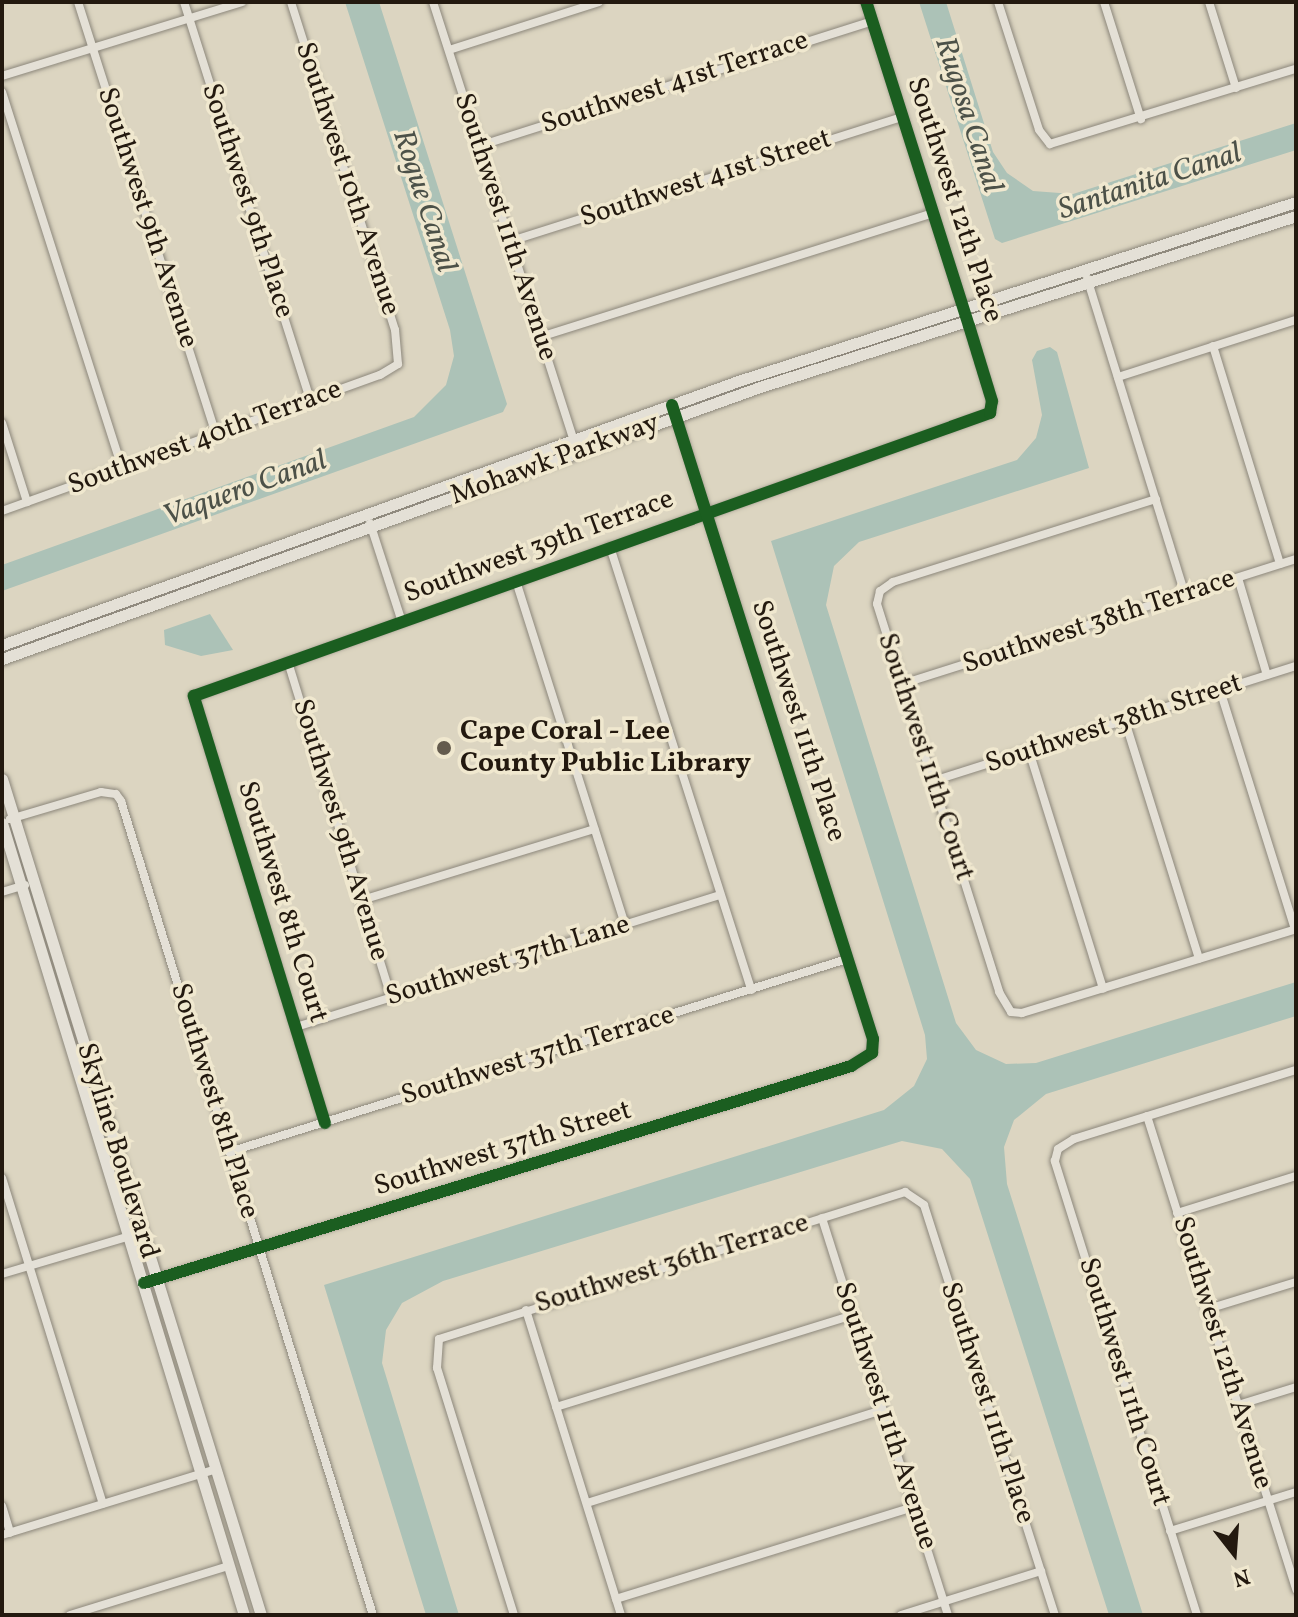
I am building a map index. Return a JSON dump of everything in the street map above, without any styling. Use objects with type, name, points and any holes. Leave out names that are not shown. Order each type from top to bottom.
[{"type":"street","name":"Southwest 9th Avenue","points":[[78,2],[216,434]]},
{"type":"street","name":"Southwest 9th Place","points":[[184,2],[310,400]]},
{"type":"street","points":[[2,76],[242,2]]},
{"type":"street","name":"Southwest 10th Avenue","points":[[291,2],[401,356]]},
{"type":"street","name":"Southwest 11th Avenue","points":[[433,2],[578,452]]},
{"type":"street","points":[[449,50],[599,2]]},
{"type":"street","name":"Southwest 12th Place","points":[[866,2],[968,321],[992,401],[990,413]]},
{"type":"street","points":[[998,2],[1047,142],[1061,144],[1296,69]]},
{"type":"street","points":[[1104,2],[1141,119]]},
{"type":"street","points":[[1209,2],[1236,88]]},
{"type":"street","name":"Southwest 41st Terrace","points":[[479,146],[872,21]]},
{"type":"street","points":[[2,92],[122,467]]},
{"type":"street","name":"Southwest 41st Street","points":[[511,241],[902,117]]},
{"type":"street","name":"Mohawk Parkway","points":[[2,645],[672,405],[1296,202]]},
{"type":"street","points":[[540,337],[933,213]]},
{"type":"street","name":"Mohawk Parkway","points":[[2,659],[676,417],[1296,216]]},
{"type":"street","points":[[1084,270],[1185,594]]},
{"type":"street","points":[[1118,377],[1296,320]]},
{"type":"street","points":[[1213,346],[1280,564]]},
{"type":"street","name":"Southwest 40th Terrace","points":[[2,511],[380,375],[401,356]]},
{"type":"street","name":"Southwest 11th Place","points":[[672,405],[873,1039],[872,1053]]},
{"type":"street","name":"Southwest 39th Terrace","points":[[194,696],[990,413]]},
{"type":"street","points":[[2,423],[27,502]]},
{"type":"street","name":"Southwest 11th Court","points":[[1103,989],[1011,1012],[999,992],[877,604],[880,591],[893,582],[1156,499]]},
{"type":"street","points":[[367,514],[402,622]]},
{"type":"street","points":[[610,547],[751,990]]},
{"type":"street","name":"Southwest 38th Terrace","points":[[902,684],[1296,559]]},
{"type":"street","points":[[1238,578],[1267,675]]},
{"type":"street","points":[[516,581],[625,924]]},
{"type":"street","name":"Southwest 9th Avenue","points":[[288,662],[391,997]]},
{"type":"street","name":"Southwest 38th Street","points":[[933,781],[1296,666]]},
{"type":"street","points":[[1029,751],[1103,989],[1296,929],[1220,690]]},
{"type":"street","name":"Southwest 8th Court","points":[[194,696],[325,1123]]},
{"type":"street","points":[[1125,721],[1199,959]]},
{"type":"street","name":"Skyline Boulevard","points":[[2,779],[6,821],[157,1280],[261,1615]]},
{"type":"street","name":"Southwest 8th Place","points":[[6,821],[101,792],[116,794],[121,801],[373,1615]]},
{"type":"street","points":[[362,900],[594,829]]},
{"type":"street","points":[[2,892],[28,884]]},
{"type":"street","name":"Skyline Boulevard","points":[[28,884],[199,1473],[244,1615]]},
{"type":"street","name":"Southwest 37th Lane","points":[[296,1027],[720,895]]},
{"type":"street","name":"Southwest 37th Terrace","points":[[229,1152],[847,959]]},
{"type":"street","name":"Southwest 37th Street","points":[[144,1283],[260,1250],[851,1066],[872,1053]]},
{"type":"street","points":[[1147,1116],[1296,1070]]},
{"type":"street","name":"Southwest 11th Court","points":[[1147,1116],[1058,1149],[1057,1169],[1197,1615]]},
{"type":"street","name":"Southwest 12th Avenue","points":[[1147,1116],[1296,1590]]},
{"type":"street","points":[[1177,1213],[1296,1176]]},
{"type":"street","points":[[2,1178],[103,1504]]},
{"type":"street","name":"Southwest 11th Place","points":[[915,1194],[924,1205],[1055,1615]]},
{"type":"street","name":"Southwest 36th Terrace","points":[[514,1615],[434,1346],[446,1335],[822,1218],[915,1194]]},
{"type":"street","name":"Southwest 11th Avenue","points":[[822,1218],[948,1615]]},
{"type":"street","points":[[2,1274],[130,1236]]},
{"type":"street","points":[[1208,1309],[1296,1282]]},
{"type":"street","points":[[526,1310],[621,1615]]},
{"type":"street","points":[[556,1407],[853,1315]]},
{"type":"street","points":[[1238,1405],[1296,1387]]},
{"type":"street","points":[[587,1503],[882,1410]]},
{"type":"street","points":[[2,1506],[6,1534],[216,1469]]},
{"type":"street","points":[[1170,1531],[1296,1492]]},
{"type":"street","points":[[616,1599],[913,1507]]},
{"type":"street","points":[[70,1615],[228,1566]]},
{"type":"street","points":[[901,1615],[1041,1571]]},
{"type":"water","points":[[345,2],[379,2],[507,404],[503,412],[2,591],[2,565],[414,417],[446,385],[454,356],[450,330]]},
{"type":"water","points":[[919,2],[946,2],[993,152],[1007,173],[1033,191],[1073,194],[1296,123],[1296,150],[1002,243],[995,239]]},
{"type":"water","points":[[1050,347],[1057,352],[1089,468],[859,542],[834,566],[826,605],[956,1023],[976,1050],[1006,1064],[1036,1063],[1296,982],[1296,1016],[1046,1094],[1014,1120],[1004,1147],[1007,1184],[1143,1615],[1109,1615],[970,1179],[942,1149],[902,1141],[443,1281],[402,1303],[386,1330],[382,1363],[459,1615],[426,1615],[324,1285],[884,1110],[914,1086],[927,1059],[925,1035],[771,541],[1017,460],[1036,438],[1042,415],[1032,360],[1037,351]]},
{"type":"water","points":[[210,614],[233,650],[201,656],[165,645],[164,630]]},
{"type":"cycle path","points":[[325,1123],[194,696],[990,413],[992,401],[866,2]]},
{"type":"cycle path","points":[[144,1283],[851,1066],[872,1053],[873,1039],[672,405]]},
{"type":"place","name":"Cape Coral - Lee County Public Library","points":[[444,748]]},
{"type":"water label","name":"Rugosa Canal","points":[[968,115]]},
{"type":"water label","name":"Santanita Canal","points":[[1150,182]]},
{"type":"water label","name":"Rogue Canal","points":[[424,201]]},
{"type":"water label","name":"Vaquero Canal","points":[[245,489]]}]
